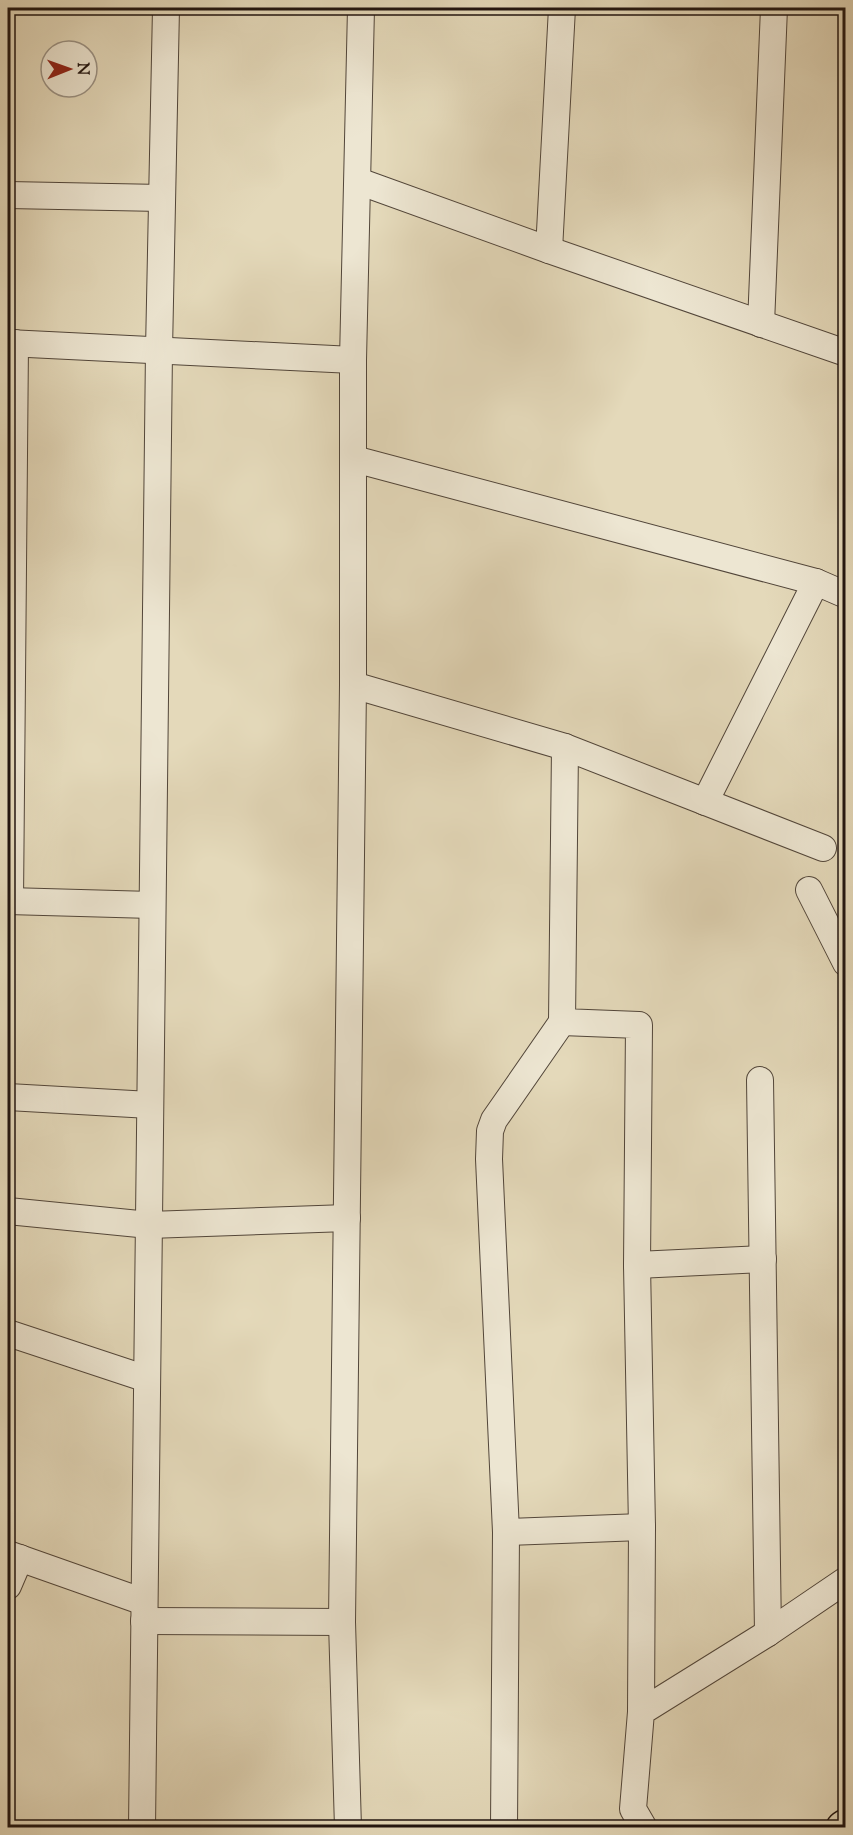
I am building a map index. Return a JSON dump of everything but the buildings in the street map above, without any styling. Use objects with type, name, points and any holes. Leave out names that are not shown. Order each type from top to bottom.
[{"type":"street","points":[[142,1827],[165,8]]},
{"type":"street","points":[[348,1827],[342,1622],[353,685],[353,360],[361,8]]},
{"type":"street","points":[[549,250],[562,8]]},
{"type":"street","points":[[761,324],[774,8]]},
{"type":"street","points":[[358,181],[846,353]]},
{"type":"street","points":[[8,195],[162,198]]},
{"type":"street","points":[[152,905],[9,901],[11,343],[353,360]]},
{"type":"street","points":[[354,459],[816,582],[846,595]]},
{"type":"street","points":[[705,802],[816,582]]},
{"type":"street","points":[[353,685],[565,747],[823,848]]},
{"type":"street","points":[[504,1827],[506,1532],[490,1131],[499,1111],[562,1022],[565,747]]},
{"type":"street","points":[[809,890],[846,963]]},
{"type":"street","points":[[562,1022],[639,1025],[637,1266],[642,1527],[641,1712],[633,1809],[644,1827]]},
{"type":"street","points":[[760,1080],[768,1633]]},
{"type":"street","points":[[8,1097],[150,1105]]},
{"type":"street","points":[[8,1211],[149,1225],[346,1218]]},
{"type":"street","points":[[637,1266],[763,1259]]},
{"type":"street","points":[[8,1333],[147,1379]]},
{"type":"street","points":[[506,1532],[642,1527]]},
{"type":"street","points":[[8,1586],[14,1556],[144,1611],[342,1622]]},
{"type":"street","points":[[641,1712],[768,1633],[846,1580]]}]
